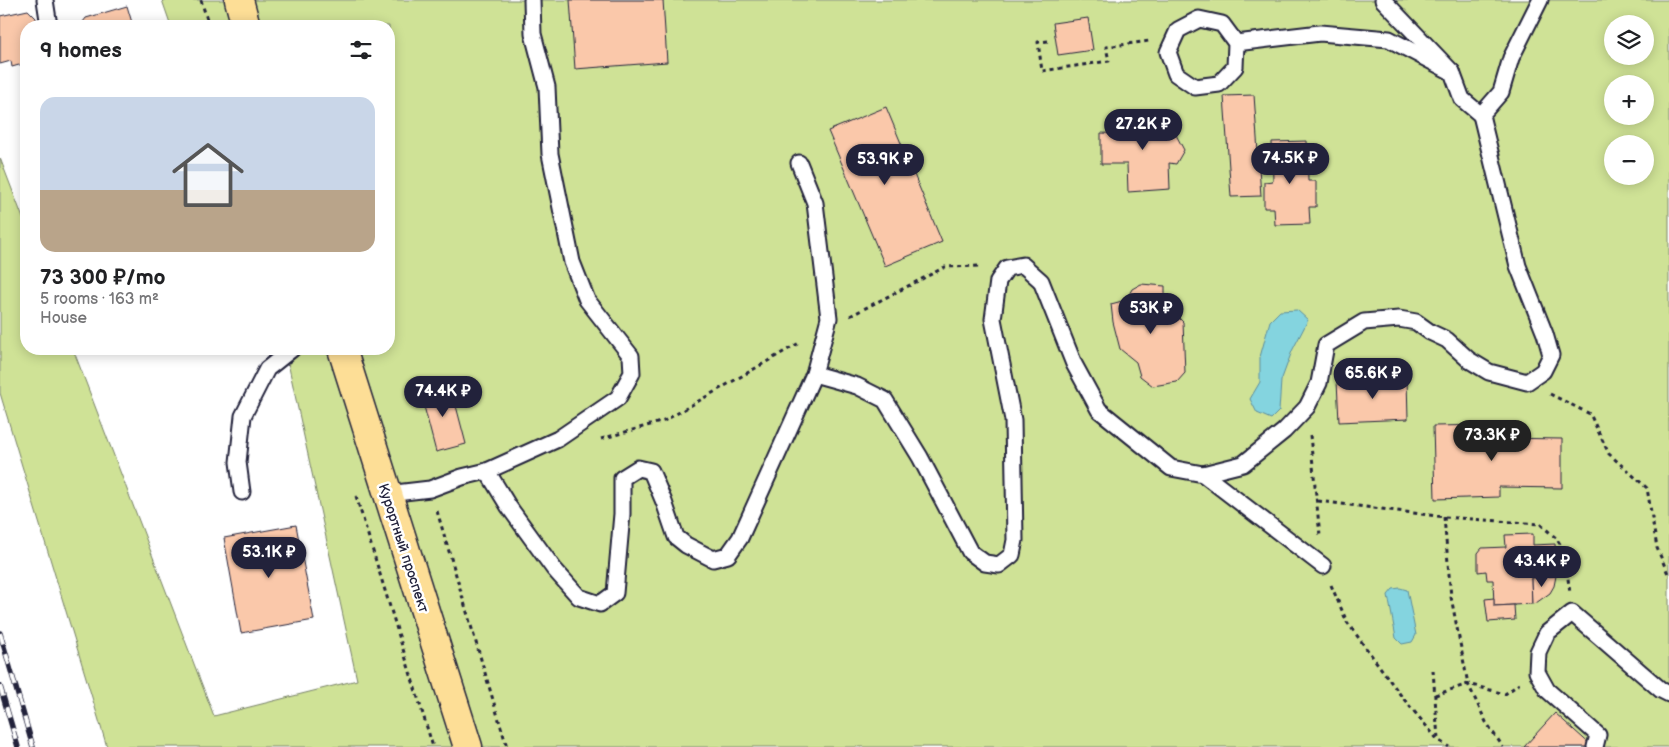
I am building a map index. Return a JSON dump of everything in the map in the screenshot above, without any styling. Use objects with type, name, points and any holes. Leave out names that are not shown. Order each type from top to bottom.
[{"type":"main road","points":[[238,0],[244,20]]},
{"type":"main road","name":"Курортный проспект","points":[[344,355],[468,747]]},
{"type":"lane","points":[[45,0],[48,20]]},
{"type":"lane","points":[[387,494],[430,489],[462,477],[488,471],[558,439],[618,398],[632,373],[631,356],[587,300],[572,262],[550,154],[547,87],[533,34],[532,0]]},
{"type":"lane","points":[[814,374],[857,386],[885,400],[920,457],[970,552],[985,563],[998,565],[1012,555],[1015,540],[1013,420],[993,319],[998,281],[1006,268],[1023,265],[1041,282],[1074,364],[1099,410],[1171,468],[1203,474],[1243,464],[1284,431],[1307,407],[1319,383],[1326,346],[1364,322],[1398,319],[1416,322],[1430,332],[1447,340],[1470,360],[1488,372],[1527,382],[1543,371],[1551,356],[1545,334],[1518,266],[1481,115],[1462,99],[1452,72],[1383,0]]},
{"type":"lane","points":[[1481,115],[1501,92],[1511,58],[1540,0]]},
{"type":"lane","points":[[1199,19],[1222,24],[1236,44],[1235,67],[1219,84],[1195,87],[1176,74],[1168,52],[1178,30],[1199,19]]},
{"type":"lane","points":[[1236,44],[1320,33],[1389,40],[1452,72]]},
{"type":"lane","points":[[488,471],[509,507],[554,569],[579,597],[600,604],[616,593],[622,514],[622,478],[638,468],[651,471],[676,537],[686,545],[713,559],[728,555],[740,538],[814,374],[829,318],[815,203],[799,162]]},
{"type":"lane","points":[[242,492],[238,462],[243,416],[267,369],[284,355]]},
{"type":"lane","points":[[1203,474],[1323,566]]},
{"type":"lane","points":[[1595,747],[1598,735],[1547,690],[1537,672],[1538,652],[1547,633],[1572,613],[1661,690],[1669,694]]},
{"type":"path","points":[[201,0],[207,20]]},
{"type":"path","points":[[1048,41],[1038,42],[1042,71],[1109,61],[1106,47],[1174,37]]},
{"type":"path","points":[[599,439],[664,421],[826,328],[945,267],[1023,265]]},
{"type":"path","points":[[1527,382],[1590,414],[1609,454],[1646,488],[1657,548],[1669,576]]},
{"type":"path","points":[[1307,407],[1318,501],[1323,566],[1348,622],[1402,697],[1438,740],[1449,747]]},
{"type":"path","points":[[354,489],[433,747]]},
{"type":"path","points":[[430,489],[507,747]]},
{"type":"path","points":[[1318,501],[1444,516],[1540,524],[1556,538],[1564,550],[1572,613]]},
{"type":"path","points":[[1444,516],[1451,597],[1468,684],[1486,722],[1503,747]]},
{"type":"path","points":[[1433,670],[1438,740]]},
{"type":"path","points":[[1435,695],[1468,684],[1505,694],[1537,672]]},
{"type":"green space","points":[[162,0],[1669,0],[1669,747],[107,747],[0,393],[0,158],[20,210],[20,355],[75,355],[214,716],[357,680],[286,355],[395,355],[395,20],[169,20]]},
{"type":"water","points":[[1297,310],[1308,320],[1292,351],[1281,381],[1279,411],[1271,419],[1257,413],[1250,399],[1260,382],[1260,357],[1270,321],[1280,311]]},
{"type":"water","points":[[1393,589],[1407,590],[1416,635],[1412,642],[1402,644],[1396,638],[1388,595]]},
{"type":"building","points":[[570,0],[663,0],[667,62],[575,69]]},
{"type":"building","points":[[127,6],[131,20],[84,20]]},
{"type":"building","points":[[28,10],[36,18],[36,20],[20,20],[20,65],[12,67],[11,61],[0,64],[0,16]]},
{"type":"building","points":[[1088,18],[1093,50],[1058,55],[1053,23]]},
{"type":"building","points":[[1254,95],[1261,196],[1231,197],[1224,96]]},
{"type":"building","points":[[886,107],[942,242],[885,266],[828,131]]},
{"type":"building","points":[[1165,111],[1167,133],[1175,133],[1184,150],[1176,164],[1169,163],[1170,189],[1128,192],[1127,164],[1101,164],[1101,133],[1124,134],[1123,113]]},
{"type":"building","points":[[1307,141],[1308,181],[1316,181],[1316,207],[1309,207],[1310,224],[1275,225],[1274,208],[1264,208],[1264,182],[1273,181],[1272,142]]},
{"type":"building","points":[[1141,284],[1165,286],[1165,304],[1183,322],[1185,373],[1177,382],[1153,386],[1140,376],[1136,362],[1120,349],[1113,322],[1111,304],[1126,300],[1132,289]]},
{"type":"building","points":[[1407,379],[1408,419],[1339,422],[1337,381]]},
{"type":"building","points":[[450,383],[466,444],[436,452],[420,391]]},
{"type":"building","points":[[1497,425],[1498,438],[1562,439],[1562,488],[1499,487],[1499,497],[1435,499],[1433,426]]},
{"type":"building","points":[[296,525],[314,620],[241,633],[224,538]]},
{"type":"building","points":[[1533,534],[1533,545],[1555,544],[1556,576],[1531,578],[1532,604],[1494,606],[1493,580],[1487,580],[1486,571],[1478,572],[1478,553],[1482,548],[1506,547],[1505,535]]},
{"type":"building","points":[[1556,576],[1550,593],[1532,604],[1531,578]]},
{"type":"building","points":[[1494,598],[1494,606],[1514,605],[1515,620],[1488,622],[1485,599]]},
{"type":"building","points":[[1555,713],[1593,747],[1524,747]]},
{"type":"railway","points":[[0,633],[33,747]]},
{"type":"railway","points":[[0,686],[18,747]]}]
